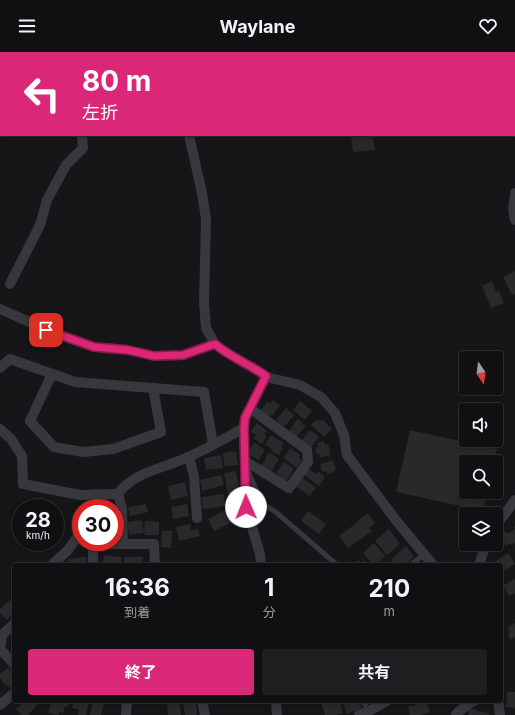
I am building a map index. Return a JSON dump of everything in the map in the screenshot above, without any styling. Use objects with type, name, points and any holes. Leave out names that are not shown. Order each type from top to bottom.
[{"type":"street","points":[[10,284],[40,225],[47,200],[66,165],[83,148],[82,136]]},
{"type":"street","points":[[189,136],[206,218],[204,303],[206,328],[215,344],[224,352],[266,376],[300,385],[321,397],[335,413],[344,435],[347,455],[394,519],[431,563]]},
{"type":"street","points":[[515,193],[513,209],[515,220]]},
{"type":"street","points":[[0,309],[57,334],[94,347],[128,350],[154,356],[183,355],[215,344]]},
{"type":"street","points":[[0,368],[10,359],[75,382],[204,392],[213,444]]},
{"type":"street","points":[[52,374],[30,420],[54,447],[82,452],[113,449],[161,432],[153,388]]},
{"type":"street","points":[[261,563],[260,554],[246,507],[244,428],[245,418],[266,376]]},
{"type":"street","points":[[245,461],[289,488],[308,462],[307,450],[250,409]]},
{"type":"street","points":[[119,499],[118,494],[124,485],[133,479],[189,457],[244,428]]},
{"type":"street","points":[[0,429],[11,439],[22,456],[23,484],[80,495],[118,494]]},
{"type":"street","points":[[189,457],[194,476],[197,518]]},
{"type":"street","points":[[97,494],[97,499]]},
{"type":"street","points":[[503,516],[515,500]]},
{"type":"street","points":[[54,563],[72,544]]},
{"type":"street","points":[[124,544],[154,544],[155,563]]},
{"type":"street","points":[[93,551],[93,563]]},
{"type":"street","points":[[479,563],[483,551]]},
{"type":"street","points":[[12,626],[2,635],[0,649],[12,662]]},
{"type":"street","points":[[0,705],[12,694]]},
{"type":"street","points":[[126,703],[126,715]]},
{"type":"street","points":[[202,703],[205,715]]},
{"type":"street","points":[[276,703],[277,715]]},
{"type":"street","points":[[359,715],[383,703]]},
{"type":"street","points":[[456,715],[470,703]]},
{"type":"street","points":[[498,703],[500,715]]},
{"type":"lane","points":[[245,461],[252,482],[262,503],[277,513],[335,563]]},
{"type":"lane","points":[[413,563],[424,555]]},
{"type":"lane","points":[[364,703],[369,711]]},
{"type":"building","points":[[373,136],[375,150],[353,152],[351,137]]},
{"type":"building","points":[[515,271],[515,294],[512,295],[503,277]]},
{"type":"building","points":[[492,281],[496,292],[499,291],[504,303],[491,308],[482,286]]},
{"type":"building","points":[[273,400],[280,405],[272,416],[270,414],[267,418],[259,412],[267,402],[270,404]]},
{"type":"building","points":[[300,401],[312,411],[305,420],[293,410]]},
{"type":"building","points":[[286,408],[294,415],[284,427],[276,420]]},
{"type":"building","points":[[298,419],[306,426],[295,438],[288,432]]},
{"type":"building","points":[[317,419],[320,421],[322,419],[332,429],[324,437],[311,425]]},
{"type":"building","points":[[257,423],[267,431],[264,434],[267,436],[262,444],[253,438],[256,435],[251,432]]},
{"type":"building","points":[[310,430],[319,437],[310,449],[300,442]]},
{"type":"building","points":[[410,430],[459,441],[459,447],[488,447],[497,449],[496,455],[459,455],[459,499],[486,499],[484,507],[465,507],[396,492]]},
{"type":"building","points":[[271,435],[284,443],[281,447],[283,448],[279,455],[271,451],[272,449],[265,445]]},
{"type":"building","points":[[324,441],[325,445],[328,444],[331,455],[320,458],[315,448],[318,447],[317,443]]},
{"type":"building","points":[[254,442],[265,450],[259,460],[248,454]]},
{"type":"building","points":[[290,448],[300,455],[299,458],[302,460],[297,468],[283,458]]},
{"type":"building","points":[[236,451],[238,465],[224,466],[223,453]]},
{"type":"building","points":[[269,452],[279,459],[271,472],[261,466]]},
{"type":"building","points":[[221,455],[223,468],[206,470],[204,458]]},
{"type":"building","points":[[333,460],[336,470],[333,470],[334,472],[327,474],[327,471],[322,472],[320,464]]},
{"type":"building","points":[[284,462],[294,469],[286,481],[276,473]]},
{"type":"building","points":[[309,469],[316,474],[318,471],[325,477],[319,486],[304,475]]},
{"type":"building","points":[[236,471],[240,492],[228,494],[224,473]]},
{"type":"building","points":[[221,475],[224,485],[202,491],[200,480]]},
{"type":"building","points":[[303,478],[316,488],[309,496],[296,486]]},
{"type":"building","points":[[185,482],[188,496],[171,500],[168,486]]},
{"type":"building","points":[[224,494],[225,506],[203,509],[201,497]]},
{"type":"building","points":[[240,495],[244,517],[232,519],[228,498]]},
{"type":"building","points":[[146,504],[148,512],[130,516],[128,507]]},
{"type":"building","points":[[187,504],[189,516],[173,519],[171,507]]},
{"type":"building","points":[[225,510],[232,522],[214,531],[208,519]]},
{"type":"building","points":[[308,511],[326,524],[319,534],[301,521]]},
{"type":"building","points":[[368,513],[375,523],[369,528],[372,531],[348,548],[339,536]]},
{"type":"building","points":[[142,520],[144,533],[129,535],[127,522]]},
{"type":"building","points":[[145,521],[159,522],[159,535],[144,535]]},
{"type":"building","points":[[190,524],[191,530],[198,529],[200,536],[179,541],[176,527]]},
{"type":"building","points":[[389,529],[400,544],[387,555],[375,541]]},
{"type":"building","points":[[515,529],[515,543],[512,545],[510,543],[506,546],[503,542],[503,533],[506,531],[508,534]]},
{"type":"building","points":[[162,531],[172,531],[171,548],[161,547]]},
{"type":"building","points":[[374,543],[385,556],[377,563],[371,563],[363,553]]},
{"type":"building","points":[[406,546],[414,557],[407,563],[394,563],[391,559]]},
{"type":"building","points":[[508,553],[515,564],[503,572],[503,563],[498,563],[496,561]]},
{"type":"building","points":[[104,555],[121,557],[121,563],[103,562]]},
{"type":"building","points":[[87,557],[87,563],[69,563],[68,559]]},
{"type":"building","points":[[124,557],[143,557],[143,563],[124,563]]},
{"type":"building","points":[[359,560],[361,563],[354,563]]},
{"type":"building","points":[[515,579],[515,593],[509,596],[503,585]]},
{"type":"building","points":[[10,600],[12,602],[12,615],[7,620],[0,613],[0,609]]},
{"type":"building","points":[[515,623],[515,637],[510,640],[508,634],[510,633],[507,628]]},
{"type":"building","points":[[9,667],[12,671],[12,686],[10,688],[7,685],[6,686],[0,678],[0,674]]},
{"type":"building","points":[[507,692],[515,692],[515,708],[506,707]]},
{"type":"building","points":[[23,703],[35,703],[37,705],[28,715],[22,715],[16,709]]},
{"type":"building","points":[[51,703],[69,703],[68,707],[65,706],[63,713],[59,712],[58,715],[48,713]]},
{"type":"building","points":[[73,703],[89,703],[86,715],[78,715],[79,710],[72,708]]},
{"type":"building","points":[[93,703],[104,703],[101,715],[90,715]]},
{"type":"building","points":[[167,703],[179,703],[181,715],[168,715]]},
{"type":"building","points":[[183,703],[196,703],[197,715],[185,715]]},
{"type":"building","points":[[322,703],[340,703],[343,713],[336,715],[325,715]]},
{"type":"building","points":[[343,703],[360,703],[362,708],[347,714]]},
{"type":"building","points":[[427,703],[430,712],[420,715],[410,715],[408,707]]},
{"type":"building","points":[[469,709],[477,709],[476,711],[489,713],[489,715],[468,715]]},
{"type":"route","points":[[46,330],[94,347],[128,350],[154,356],[183,355],[215,344],[224,352],[266,376],[245,418],[246,507]]}]
